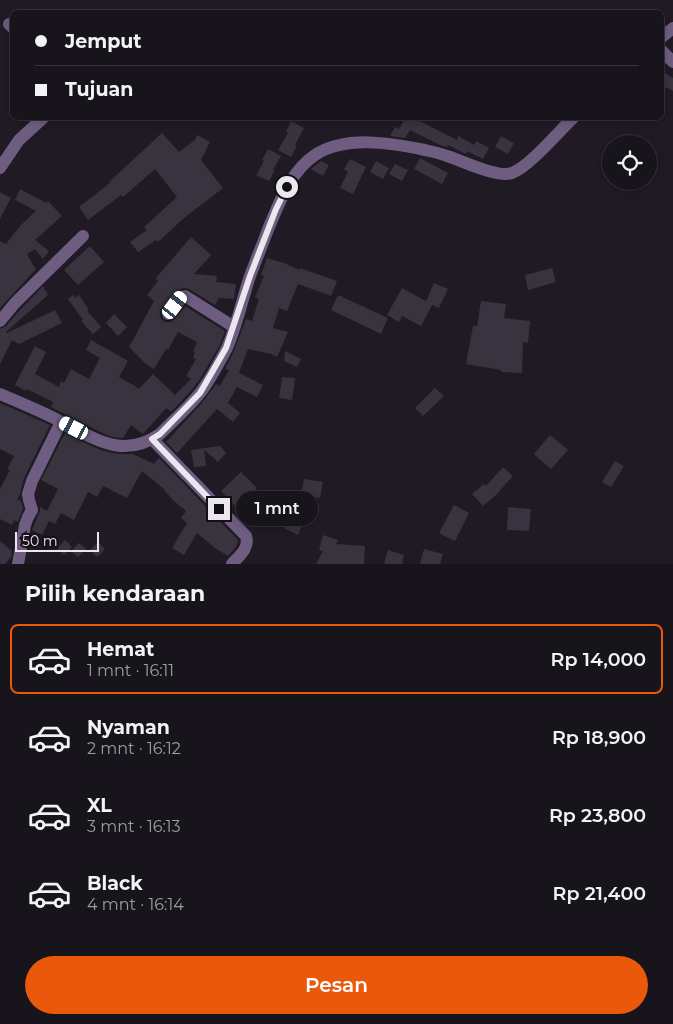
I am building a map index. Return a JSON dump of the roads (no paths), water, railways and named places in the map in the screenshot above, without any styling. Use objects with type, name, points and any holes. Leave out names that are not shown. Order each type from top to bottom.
[{"type":"street","points":[[664,53],[673,62]]},
{"type":"street","points":[[0,168],[20,140],[42,120]]},
{"type":"street","points":[[0,394],[100,442],[128,446],[152,439],[160,434],[200,393],[226,348],[250,276],[280,202],[287,187],[301,167],[315,155],[333,146],[349,143],[378,142],[445,155],[501,174],[512,173],[536,155],[571,120]]},
{"type":"street","points":[[0,321],[15,303],[83,236]]},
{"type":"street","points":[[168,314],[182,296],[186,296],[234,326]]},
{"type":"street","points":[[18,564],[25,525],[32,510],[28,494],[61,422]]},
{"type":"street","points":[[152,439],[246,536],[247,546],[232,564]]}]
